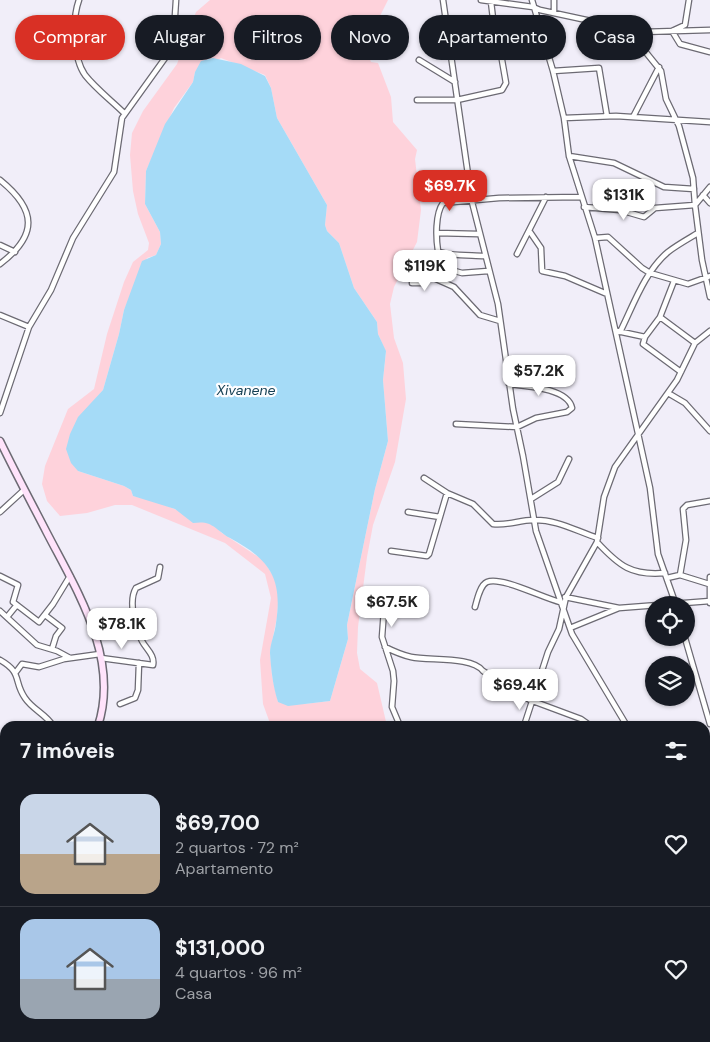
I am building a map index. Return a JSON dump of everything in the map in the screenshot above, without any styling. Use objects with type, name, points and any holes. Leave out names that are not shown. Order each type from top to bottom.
[{"type":"main road","points":[[0,441],[70,576],[93,628],[101,656],[103,698],[99,721]]},
{"type":"street","points":[[79,0],[74,22],[80,66],[90,81],[124,113]]},
{"type":"street","points":[[0,414],[29,327],[51,290],[70,244],[114,172],[124,113],[173,47],[176,0]]},
{"type":"street","points":[[443,0],[446,15]]},
{"type":"street","points":[[481,0],[533,7],[576,17]]},
{"type":"street","points":[[532,0],[536,15]]},
{"type":"street","points":[[554,0],[554,12]]},
{"type":"street","points":[[672,31],[685,25],[689,0]]},
{"type":"street","points":[[491,2],[493,15]]},
{"type":"street","points":[[653,32],[710,30]]},
{"type":"street","points":[[672,31],[680,44],[710,52]]},
{"type":"street","points":[[419,60],[455,82]]},
{"type":"street","points":[[452,60],[472,202],[478,234],[498,304],[509,384],[531,499],[533,520],[543,557],[570,628],[624,721]]},
{"type":"street","points":[[417,100],[457,100],[498,92],[505,87],[505,72],[502,60]]},
{"type":"street","points":[[550,60],[564,118],[569,156],[595,238],[607,294],[618,332],[650,488],[658,554],[673,596]]},
{"type":"street","points":[[653,60],[659,67],[666,99],[676,119],[689,162],[694,189],[698,233],[710,297]]},
{"type":"street","points":[[632,117],[659,67]]},
{"type":"street","points":[[553,71],[599,68],[607,116]]},
{"type":"street","points":[[564,118],[607,116],[710,122]]},
{"type":"street","points":[[569,156],[614,164],[664,187],[694,189]]},
{"type":"street","points":[[0,180],[8,186],[28,215],[27,232],[24,241],[15,252],[0,264]]},
{"type":"street","points":[[584,207],[620,210],[644,217],[655,208],[695,205],[710,188]]},
{"type":"street","points":[[703,194],[710,203]]},
{"type":"street","points":[[516,254],[530,232],[546,197]]},
{"type":"street","points":[[484,256],[458,254],[446,256],[440,253],[437,249],[437,233],[440,207],[443,203],[546,197],[581,197]]},
{"type":"street","points":[[530,232],[540,248],[542,271],[565,276],[607,294]]},
{"type":"street","points":[[437,233],[478,234]]},
{"type":"street","points":[[618,332],[650,273],[666,253],[698,233]]},
{"type":"street","points":[[595,238],[608,237],[650,273],[688,284],[707,276]]},
{"type":"street","points":[[0,245],[15,252]]},
{"type":"street","points":[[412,283],[422,283],[425,275],[428,275],[433,265],[462,273],[488,271]]},
{"type":"street","points":[[428,275],[454,287],[480,315],[500,320]]},
{"type":"street","points":[[674,281],[660,317],[643,341],[645,346],[681,372]]},
{"type":"street","points":[[0,315],[29,327]]},
{"type":"street","points":[[660,317],[695,343]]},
{"type":"street","points":[[526,721],[534,701],[548,652],[559,629],[566,597],[597,540],[600,511],[615,467],[668,393],[695,343],[710,331]]},
{"type":"street","points":[[618,332],[645,337]]},
{"type":"street","points":[[456,424],[517,427],[536,418],[571,410],[572,405],[552,391],[509,384]]},
{"type":"street","points":[[668,393],[685,403],[710,431]]},
{"type":"street","points":[[531,499],[558,482],[569,458]]},
{"type":"street","points":[[424,478],[448,493],[473,504],[493,524],[533,520],[560,523],[597,540],[629,570],[639,574],[665,572]]},
{"type":"street","points":[[0,512],[24,490]]},
{"type":"street","points":[[391,551],[427,556],[448,493]]},
{"type":"street","points":[[680,575],[686,540],[683,509],[687,505],[710,501]]},
{"type":"street","points":[[408,512],[440,518]]},
{"type":"street","points":[[16,672],[22,664],[39,667],[70,658],[101,656],[150,666],[154,662],[141,638],[135,620],[132,601],[136,588],[158,578],[160,567]]},
{"type":"street","points":[[667,578],[680,575],[709,584]]},
{"type":"street","points":[[0,576],[18,585],[12,600],[16,606],[39,622],[70,576]]},
{"type":"street","points":[[695,603],[710,602],[710,577]]},
{"type":"street","points":[[475,607],[484,584],[490,581],[515,586],[536,595],[559,600],[566,597],[619,608],[645,606]]},
{"type":"street","points":[[7,617],[16,606]]},
{"type":"street","points":[[396,606],[384,611],[382,637],[394,681],[392,707],[398,721]]},
{"type":"street","points":[[570,628],[619,608]]},
{"type":"street","points":[[0,610],[35,643],[70,658]]},
{"type":"street","points":[[45,615],[62,628],[56,636],[52,649]]},
{"type":"street","points":[[687,646],[709,718]]},
{"type":"street","points":[[385,647],[409,657],[431,661],[460,661],[478,665],[483,671],[534,701],[584,721]]},
{"type":"street","points":[[0,660],[16,672],[24,697],[50,721]]},
{"type":"street","points":[[120,704],[135,698],[138,690],[139,663]]},
{"type":"shaded area","points":[[210,0],[388,0],[380,15],[331,15],[331,60],[370,60],[371,62],[378,63],[391,97],[393,122],[417,150],[415,159],[421,210],[417,242],[394,287],[390,304],[394,338],[403,363],[406,399],[395,462],[373,525],[358,627],[357,653],[360,669],[377,683],[386,721],[269,721],[263,704],[260,660],[271,598],[265,574],[225,543],[132,505],[115,505],[87,513],[60,516],[47,501],[42,484],[45,466],[68,409],[94,389],[107,334],[124,282],[133,262],[148,250],[149,243],[138,214],[133,191],[130,155],[132,133],[143,111],[178,60],[217,60],[195,72],[193,82],[174,108],[146,171],[145,204],[160,232],[161,244],[156,255],[147,258],[124,310],[103,390],[92,403],[78,471],[124,486],[131,490],[133,496],[154,501],[213,524],[222,533],[263,560],[274,577],[279,591],[277,617],[270,652],[272,676],[278,702],[304,704],[330,701],[348,639],[347,625],[375,489],[388,441],[383,380],[386,352],[378,334],[377,322],[354,288],[339,243],[327,231],[325,225],[327,205],[277,118],[271,88],[265,75],[224,59],[224,15],[195,15]]},
{"type":"water","name":"Xivanene","points":[[222,60],[241,64],[265,76],[271,88],[277,118],[327,205],[325,225],[327,231],[339,243],[354,288],[377,322],[378,334],[386,351],[383,380],[388,441],[375,489],[347,625],[348,639],[330,701],[288,706],[278,702],[272,678],[270,653],[278,607],[277,594],[275,582],[264,562],[209,524],[193,523],[175,509],[133,496],[131,490],[124,486],[78,471],[71,463],[66,449],[70,434],[78,417],[103,390],[124,310],[142,261],[156,255],[161,244],[160,232],[145,204],[146,171],[165,124],[193,82],[195,72],[201,61]]}]
